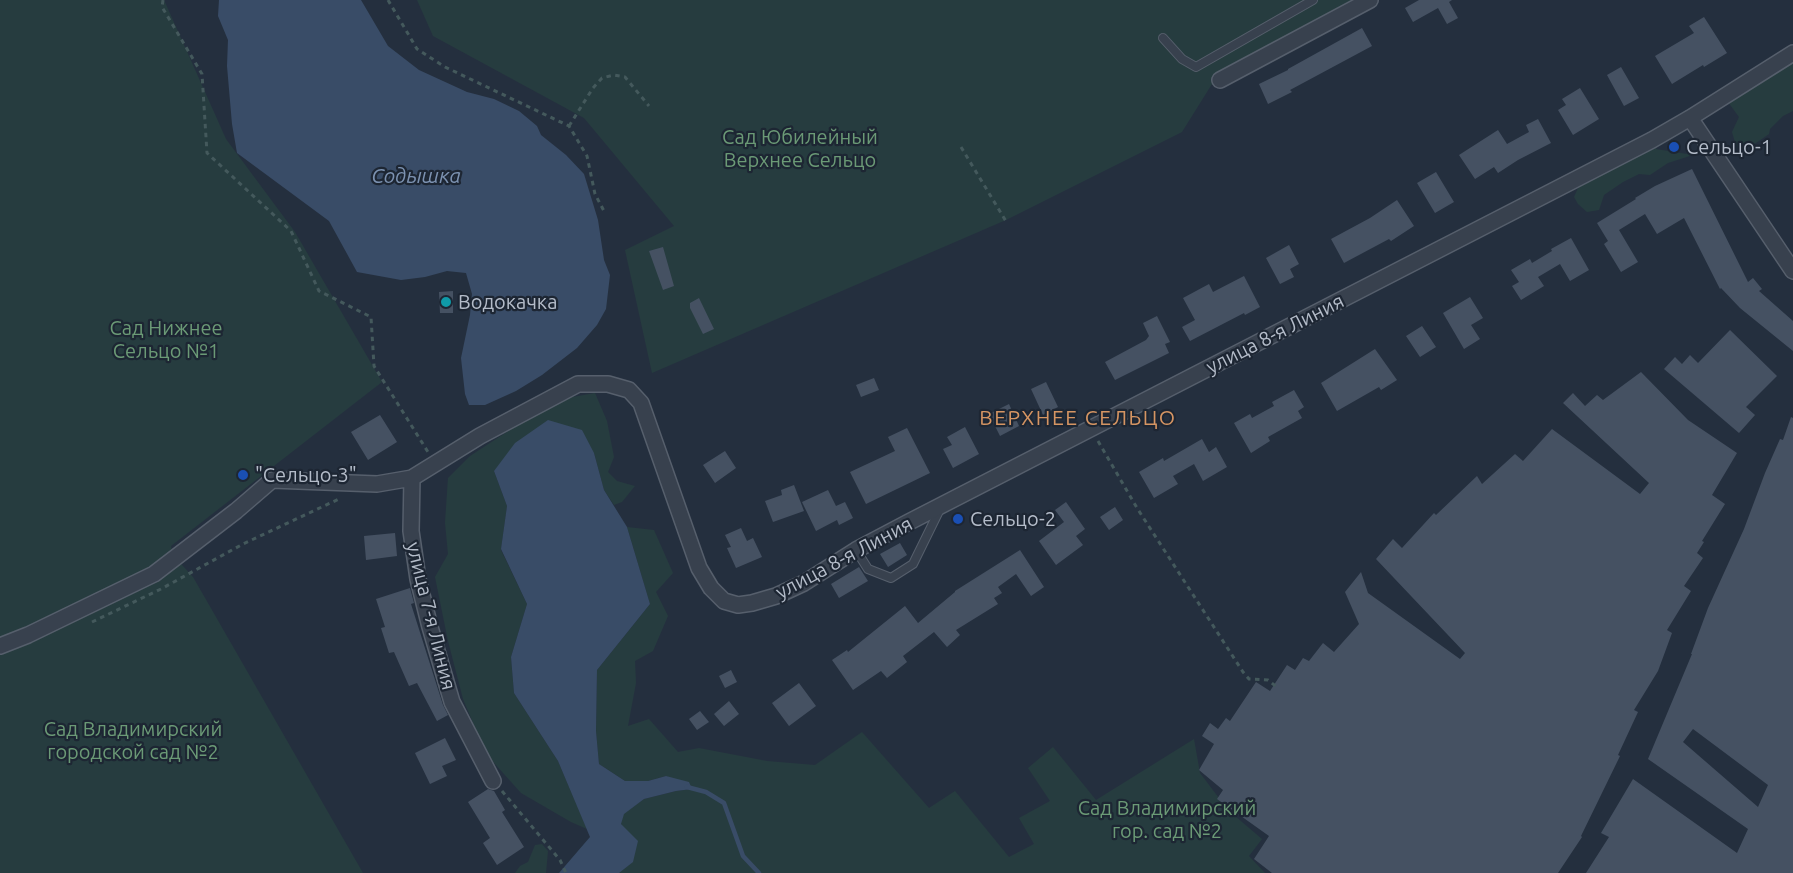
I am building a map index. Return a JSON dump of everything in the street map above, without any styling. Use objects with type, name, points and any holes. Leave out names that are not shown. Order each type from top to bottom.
[{"type":"street","points":[[1220,80],[1370,0]]},
{"type":"street","name":"улица 8-я Линия","points":[[435,463],[480,435],[578,384],[608,384],[629,390],[640,403],[699,568],[711,588],[724,601],[738,605],[776,596],[804,583],[856,550],[1690,118],[1793,53]]},
{"type":"street","points":[[1690,118],[1793,271]]},
{"type":"street","points":[[0,646],[28,635],[154,574],[236,511],[272,480],[377,484],[412,478],[435,463]]},
{"type":"street","name":"улица 7-я Линия","points":[[412,478],[411,531],[418,579],[430,627],[452,702],[493,781]]},
{"type":"lane","points":[[1163,38],[1182,59],[1196,67],[1299,3],[1313,0]]},
{"type":"lane","points":[[856,550],[868,569],[891,578],[913,564],[942,506]]},
{"type":"path","points":[[163,0],[162,7],[202,74],[207,153],[291,231],[319,291],[371,317],[375,366],[435,463]]},
{"type":"path","points":[[388,0],[417,49],[445,68],[569,126],[587,156],[595,194],[605,213]]},
{"type":"path","points":[[569,126],[602,78],[614,75],[625,77],[649,106]]},
{"type":"path","points":[[961,147],[1007,223]]},
{"type":"path","points":[[1091,429],[1137,508],[1243,672],[1249,679],[1268,680],[1278,688]]},
{"type":"path","points":[[89,623],[161,589],[243,544],[343,497]]},
{"type":"path","points":[[493,781],[560,860],[566,873]]},
{"type":"green space","name":"Сад Нижнее Сельцо №1","points":[[0,0],[164,0],[226,139],[295,232],[382,382],[171,546],[173,555],[193,577],[363,873],[0,873]]},
{"type":"green space","name":"Сад Юбилейный Верхнее Сельцо","points":[[417,0],[1360,0],[1217,76],[1182,132],[1006,220],[652,373],[625,250],[674,226],[584,118],[433,36]]},
{"type":"green space","points":[[1793,62],[1793,111],[1783,116],[1770,129],[1769,134],[1756,143],[1742,149],[1736,146],[1732,132],[1739,117],[1728,102]]},
{"type":"green space","points":[[1659,140],[1656,149],[1693,155],[1668,163],[1650,175],[1639,174],[1623,182],[1604,195],[1599,210],[1587,212],[1578,204],[1574,197],[1578,188]]},
{"type":"green space","points":[[595,393],[607,421],[614,457],[608,472],[617,481],[635,486],[622,502],[614,505],[604,490],[594,453],[494,471],[507,506],[501,550],[527,604],[511,657],[514,693],[558,761],[587,829],[521,793],[486,754],[463,699],[435,577],[448,554],[445,523],[448,478],[470,456],[533,415],[567,398]]},
{"type":"green space","name":"Сад Владимирский гор. сад №2","points":[[627,527],[654,530],[673,573],[656,592],[668,616],[653,651],[635,661],[636,683],[628,726],[649,719],[678,752],[699,748],[767,761],[815,765],[862,732],[929,808],[955,791],[1009,857],[1034,844],[1019,818],[1050,801],[1028,768],[1053,747],[1096,800],[1194,739],[1200,773],[1228,810],[1262,839],[1249,856],[1265,873],[619,873],[632,862],[621,823],[623,814],[644,799],[692,789],[666,776],[648,781],[625,781],[599,764],[596,731],[597,670],[650,604]]},
{"type":"green space","points":[[542,844],[548,851],[546,873],[515,873],[520,866],[528,862],[535,845]]},
{"type":"water","name":"Содышка","points":[[219,0],[361,0],[388,46],[419,70],[467,92],[494,99],[519,111],[537,126],[541,135],[566,155],[584,174],[598,220],[604,260],[610,275],[606,309],[597,325],[577,348],[542,375],[516,391],[485,405],[469,405],[465,394],[461,358],[472,294],[466,273],[447,271],[401,280],[357,272],[329,221],[237,153],[227,66],[228,40],[218,16]]},
{"type":"water","points":[[548,420],[582,430],[594,453],[604,490],[627,527],[650,604],[597,670],[596,731],[599,764],[625,781],[648,781],[666,776],[689,782],[692,789],[644,799],[624,814],[621,824],[638,841],[633,862],[619,873],[559,873],[590,837],[558,761],[514,693],[511,657],[527,604],[501,549],[507,506],[494,471],[515,443]]},
{"type":"building","points":[[1419,0],[1452,0],[1449,2],[1458,18],[1447,24],[1438,8],[1413,22],[1405,8]]},
{"type":"building","points":[[1704,17],[1727,53],[1672,84],[1655,56],[1694,33],[1689,26]]},
{"type":"building","points":[[1362,28],[1372,46],[1268,104],[1259,84]]},
{"type":"building","points":[[1621,67],[1639,98],[1624,106],[1607,75]]},
{"type":"building","points":[[1580,88],[1599,119],[1573,135],[1558,110],[1566,105],[1562,99]]},
{"type":"building","points":[[1538,119],[1551,143],[1498,173],[1494,167],[1475,179],[1459,155],[1498,130],[1507,144],[1529,132],[1526,125]]},
{"type":"building","points":[[1692,169],[1748,282],[1753,278],[1762,289],[1759,291],[1793,321],[1793,351],[1720,289],[1684,218],[1657,234],[1645,214],[1619,230],[1638,262],[1621,272],[1604,244],[1608,241],[1597,223],[1655,186]]},
{"type":"building","points":[[1436,172],[1454,202],[1435,213],[1417,183]]},
{"type":"building","points":[[1397,200],[1414,226],[1391,241],[1389,239],[1344,263],[1331,239]]},
{"type":"building","points":[[1571,238],[1589,270],[1570,281],[1560,264],[1538,277],[1544,286],[1521,300],[1512,286],[1519,282],[1511,270],[1530,259],[1532,263]]},
{"type":"building","points":[[1289,245],[1299,264],[1290,269],[1294,277],[1280,284],[1266,258]]},
{"type":"building","points":[[663,247],[674,286],[663,290],[649,251]]},
{"type":"building","points":[[1244,276],[1260,307],[1190,341],[1182,327],[1195,320],[1183,298],[1209,284],[1213,292]]},
{"type":"building","name":"Водокачка","points":[[453,291],[453,313],[440,313],[439,292]]},
{"type":"building","points":[[1470,297],[1483,318],[1471,325],[1480,339],[1464,349],[1443,313]]},
{"type":"building","points":[[699,298],[714,329],[703,334],[690,308],[690,303]]},
{"type":"building","points":[[1157,316],[1170,342],[1165,344],[1169,353],[1115,380],[1105,362],[1146,340],[1149,336],[1143,323]]},
{"type":"building","points":[[1422,326],[1436,347],[1420,357],[1406,336]]},
{"type":"building","points":[[1730,330],[1777,376],[1746,407],[1755,415],[1739,433],[1664,369],[1675,357],[1682,364],[1690,355],[1698,363]]},
{"type":"building","points":[[1375,349],[1397,380],[1381,390],[1379,387],[1337,411],[1321,383]]},
{"type":"building","points":[[1641,372],[1688,420],[1737,453],[1712,495],[1725,504],[1697,553],[1703,558],[1684,586],[1691,591],[1667,630],[1672,633],[1658,671],[1634,710],[1638,712],[1618,755],[1620,756],[1582,837],[1558,873],[1272,873],[1254,859],[1269,836],[1217,799],[1223,790],[1199,770],[1214,744],[1202,736],[1210,723],[1218,729],[1226,718],[1230,721],[1256,682],[1270,691],[1287,665],[1295,670],[1303,658],[1309,661],[1323,643],[1334,652],[1359,624],[1345,592],[1361,572],[1368,593],[1460,659],[1465,653],[1376,559],[1393,539],[1402,548],[1434,513],[1436,515],[1477,476],[1482,484],[1515,454],[1523,461],[1552,429],[1640,494],[1649,483],[1563,403],[1573,393],[1585,406],[1597,395],[1603,400]]},
{"type":"building","points":[[874,378],[879,390],[861,397],[856,385]]},
{"type":"building","points":[[1046,382],[1058,407],[1043,415],[1031,389]]},
{"type":"building","points":[[1294,390],[1304,407],[1298,411],[1302,418],[1268,437],[1270,441],[1251,453],[1234,423],[1250,414],[1252,418],[1274,406],[1272,402]]},
{"type":"building","points":[[1009,404],[1019,426],[1000,436],[989,414]]},
{"type":"building","points":[[380,415],[397,442],[368,460],[351,432]]},
{"type":"building","points":[[1791,417],[1793,418],[1793,873],[1586,873],[1609,837],[1601,833],[1633,779],[1737,853],[1748,829],[1648,759],[1765,473],[1780,439],[1783,440]],"holes":[[[1693,729],[1768,785],[1758,807],[1683,742]]]},
{"type":"building","points":[[965,427],[979,454],[953,468],[943,449],[952,445],[947,437]]},
{"type":"building","points":[[907,428],[930,473],[866,504],[850,472],[895,451],[888,437]]},
{"type":"building","points":[[1202,439],[1209,452],[1216,447],[1227,467],[1203,481],[1194,464],[1173,476],[1178,484],[1154,498],[1139,472],[1163,458],[1164,461]]},
{"type":"building","points":[[725,451],[736,468],[715,483],[703,465]]},
{"type":"building","points":[[794,485],[804,511],[773,522],[765,501],[782,495],[781,490]]},
{"type":"building","points":[[828,490],[836,506],[845,502],[853,518],[839,525],[837,520],[816,531],[802,502]]},
{"type":"building","points":[[1066,502],[1085,529],[1076,536],[1083,545],[1056,565],[1039,541],[1064,522],[1055,510]]},
{"type":"building","points":[[1115,507],[1123,520],[1109,530],[1100,517]]},
{"type":"building","points":[[741,528],[747,541],[753,538],[762,557],[736,568],[727,548],[731,547],[725,535]]},
{"type":"building","points":[[395,533],[397,556],[366,560],[364,536]]},
{"type":"building","points":[[900,543],[907,555],[888,567],[880,554]]},
{"type":"building","points":[[1020,550],[1044,587],[1031,596],[1016,574],[998,587],[1002,593],[994,598],[998,604],[956,630],[960,635],[947,647],[934,632],[903,656],[907,662],[887,678],[881,671],[853,690],[832,660],[847,650],[848,652],[905,606],[918,623],[955,591]]},
{"type":"building","points":[[859,567],[868,581],[839,598],[831,584]]},
{"type":"building","points":[[410,588],[414,603],[411,604],[448,715],[437,721],[417,683],[409,686],[394,652],[389,653],[381,628],[385,627],[376,599]]},
{"type":"building","points":[[731,670],[737,682],[725,688],[719,676]]},
{"type":"building","points":[[799,683],[816,706],[789,726],[772,703]]},
{"type":"building","points":[[729,701],[739,714],[724,726],[714,714]]},
{"type":"building","points":[[700,711],[709,722],[697,730],[689,719]]},
{"type":"building","points":[[445,738],[456,760],[442,766],[447,776],[430,784],[415,753]]},
{"type":"building","points":[[488,789],[494,791],[505,810],[502,812],[524,847],[497,865],[483,843],[490,838],[468,802]]},
{"type":"waterway","points":[[687,787],[706,792],[724,803],[743,856],[759,873]]},
{"type":"place","name":"Сельцо-1","points":[[1674,147]]},
{"type":"place","name":"Водокачка","points":[[446,302]]},
{"type":"place","name":"\"Сельцо-3\"","points":[[243,475]]},
{"type":"place","name":"Сельцо-2","points":[[958,519]]},
{"type":"district","name":"ВЕРХНЕЕ СЕЛЬЦО","points":[[1078,418]]},
{"type":"park label","name":"Сад Владимирский городской сад №2","points":[[133,740]]}]
